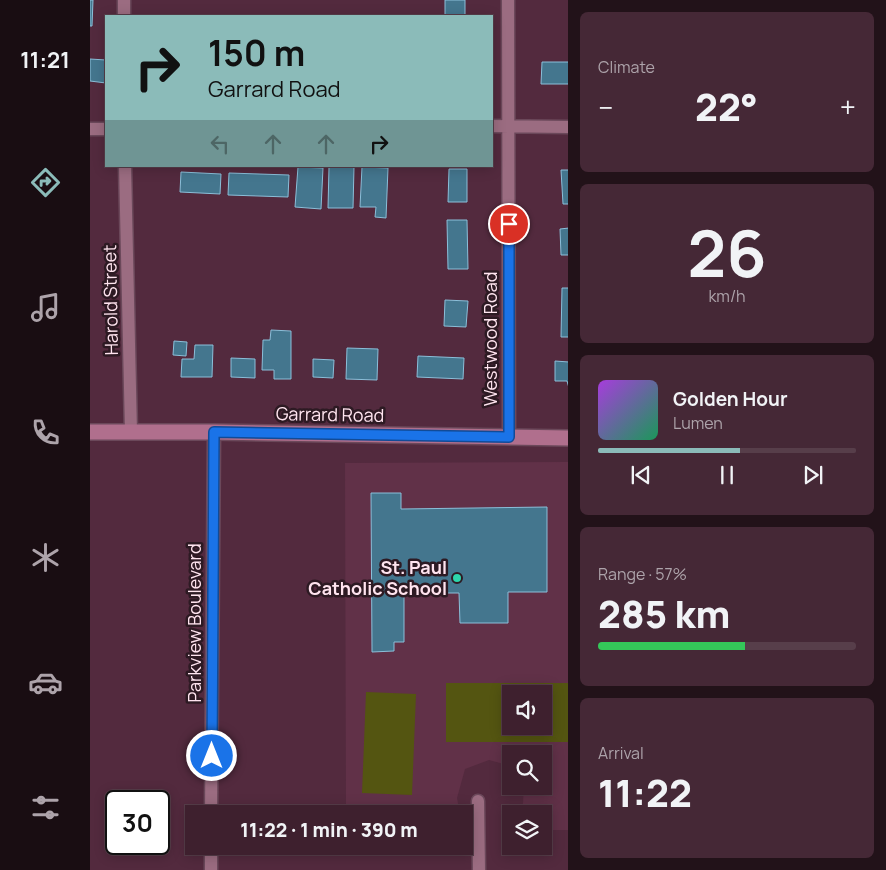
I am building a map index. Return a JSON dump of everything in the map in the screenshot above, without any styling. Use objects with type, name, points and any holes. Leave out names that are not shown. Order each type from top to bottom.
[{"type":"street","points":[[124,0],[124,15]]},
{"type":"street","name":"Westwood Road","points":[[508,0],[509,437]]},
{"type":"street","points":[[493,126],[568,127]]},
{"type":"street","points":[[90,129],[105,129]]},
{"type":"street","name":"Harold Street","points":[[125,167],[131,432]]},
{"type":"street","name":"Garrard Road","points":[[90,432],[214,432],[568,438]]},
{"type":"street","name":"Parkview Boulevard","points":[[211,805],[214,432]]},
{"type":"street","points":[[478,801],[479,870]]},
{"type":"street","points":[[211,855],[211,870]]},
{"type":"shaded area","name":"St. Paul Catholic School","points":[[568,462],[568,830],[552,830],[552,805],[522,805],[523,795],[552,795],[552,745],[502,745],[502,764],[489,760],[465,769],[457,798],[458,805],[346,805],[345,463]]},
{"type":"shaded area","points":[[446,683],[568,683],[568,742],[446,742]]},
{"type":"shaded area","points":[[366,692],[416,694],[412,795],[362,793]]},
{"type":"building","points":[[90,0],[93,0],[92,26],[90,26]]},
{"type":"building","points":[[445,0],[465,0],[465,15],[445,15]]},
{"type":"building","points":[[90,59],[105,60],[105,83],[90,81]]},
{"type":"building","points":[[542,62],[568,62],[568,84],[541,84]]},
{"type":"building","points":[[298,167],[323,168],[321,209],[295,207]]},
{"type":"building","points":[[329,167],[354,167],[353,208],[328,208]]},
{"type":"building","points":[[362,167],[388,168],[386,218],[375,217],[376,207],[360,207]]},
{"type":"building","points":[[449,169],[467,169],[467,202],[448,202]]},
{"type":"building","points":[[561,170],[568,170],[568,204],[563,204]]},
{"type":"building","points":[[181,172],[221,174],[220,194],[180,192]]},
{"type":"building","points":[[229,173],[289,175],[288,197],[228,195]]},
{"type":"building","points":[[447,220],[467,220],[468,269],[448,269]]},
{"type":"building","points":[[568,228],[568,255],[561,255],[560,229]]},
{"type":"building","points":[[562,288],[568,288],[568,337],[561,337]]},
{"type":"building","points":[[445,300],[468,301],[466,327],[444,326]]},
{"type":"building","points":[[271,330],[291,331],[291,379],[274,379],[274,370],[262,370],[263,340],[270,340]]},
{"type":"building","points":[[174,341],[187,342],[186,356],[173,355]]},
{"type":"building","points":[[195,345],[213,345],[212,377],[181,377],[182,359],[194,359]]},
{"type":"building","points":[[347,348],[378,349],[377,380],[346,379]]},
{"type":"building","points":[[418,356],[464,358],[463,379],[417,377]]},
{"type":"building","points":[[231,358],[255,359],[255,378],[231,377]]},
{"type":"building","points":[[313,359],[334,360],[333,378],[313,377]]},
{"type":"building","points":[[555,361],[568,362],[568,384],[567,381],[555,381]]},
{"type":"building","points":[[371,493],[401,493],[401,509],[547,507],[547,592],[508,592],[508,623],[460,623],[459,593],[404,593],[404,642],[394,642],[394,651],[372,652]]},
{"type":"place","name":"St. Paul Catholic School","points":[[457,578]]},
{"type":"route","points":[[212,756],[214,432],[509,437],[509,224]]}]
